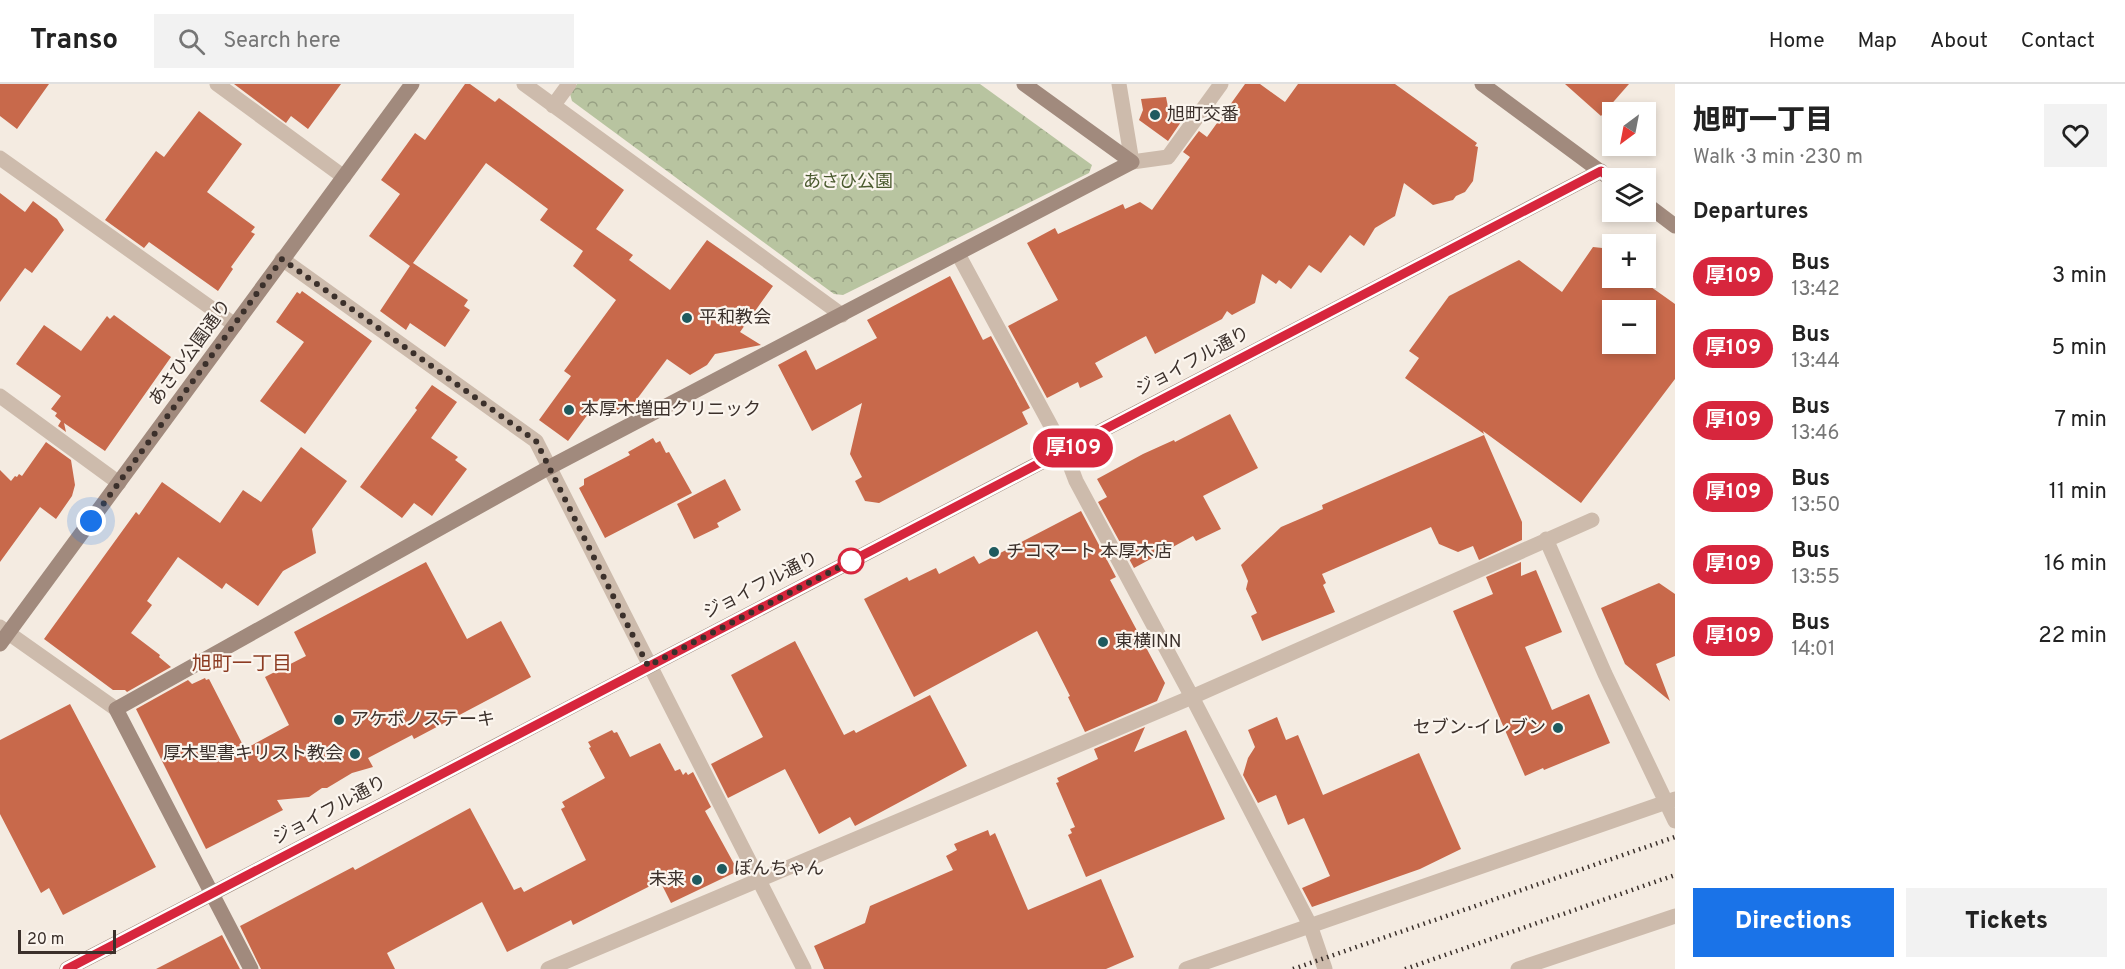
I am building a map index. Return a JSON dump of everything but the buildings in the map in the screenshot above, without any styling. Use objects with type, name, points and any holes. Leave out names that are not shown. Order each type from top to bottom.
[{"type":"street","points":[[217,84],[344,177]]},
{"type":"street","name":"あさひ公園通り","points":[[3,635],[119,483],[412,84]]},
{"type":"street","points":[[524,84],[842,315]]},
{"type":"street","points":[[554,106],[569,84]]},
{"type":"street","points":[[1024,84],[1132,162]]},
{"type":"street","points":[[1119,84],[1132,162]]},
{"type":"street","points":[[116,710],[548,468],[1132,162],[1168,156],[1221,84]]},
{"type":"street","points":[[1482,84],[1602,171]]},
{"type":"street","points":[[0,158],[235,326]]},
{"type":"street","name":"ジョイフル通り","points":[[67,969],[648,666],[1602,178]]},
{"type":"street","points":[[1656,212],[1675,226]]},
{"type":"street","points":[[957,254],[1065,452],[1076,481],[1310,925],[1325,969]]},
{"type":"street","points":[[282,259],[536,441],[648,666],[804,969]]},
{"type":"street","points":[[0,396],[119,483]]},
{"type":"street","points":[[548,969],[1192,698],[1592,520]]},
{"type":"street","points":[[1546,539],[1605,674],[1670,800],[1675,821]]},
{"type":"street","points":[[3,635],[116,710],[251,969]]},
{"type":"street","points":[[1186,969],[1670,800]]},
{"type":"street","points":[[1518,969],[1675,916]]},
{"type":"green space","name":"あさひ公園","points":[[577,84],[980,84],[1092,165],[1089,173],[843,295],[834,294],[572,101],[570,94]]},
{"type":"railway","points":[[1293,969],[1675,837]]},
{"type":"railway","points":[[1405,969],[1675,875]]},
{"type":"bus line","name":"厚109","points":[[67,969],[1602,172]]},
{"type":"place","name":"旭町交番","points":[[1155,115]]},
{"type":"place","name":"平和教会","points":[[687,318]]},
{"type":"place","name":"本厚木増田クリニック","points":[[569,410]]},
{"type":"place","name":"チコマート 本厚木店","points":[[994,552]]},
{"type":"place","name":"東横INN","points":[[1103,642]]},
{"type":"place","name":"アケボノステーキ","points":[[339,720]]},
{"type":"place","name":"セブン-イレブン","points":[[1558,728]]},
{"type":"place","name":"厚木聖書キリスト教会","points":[[355,754]]},
{"type":"place","name":"ぽんちゃん","points":[[722,869]]},
{"type":"place","name":"未来","points":[[697,880]]},
{"type":"district","name":"旭町一丁目","points":[[242,665]]},
{"type":"route","points":[[91,521],[282,259],[536,441],[648,666],[861,556],[851,561]]}]
